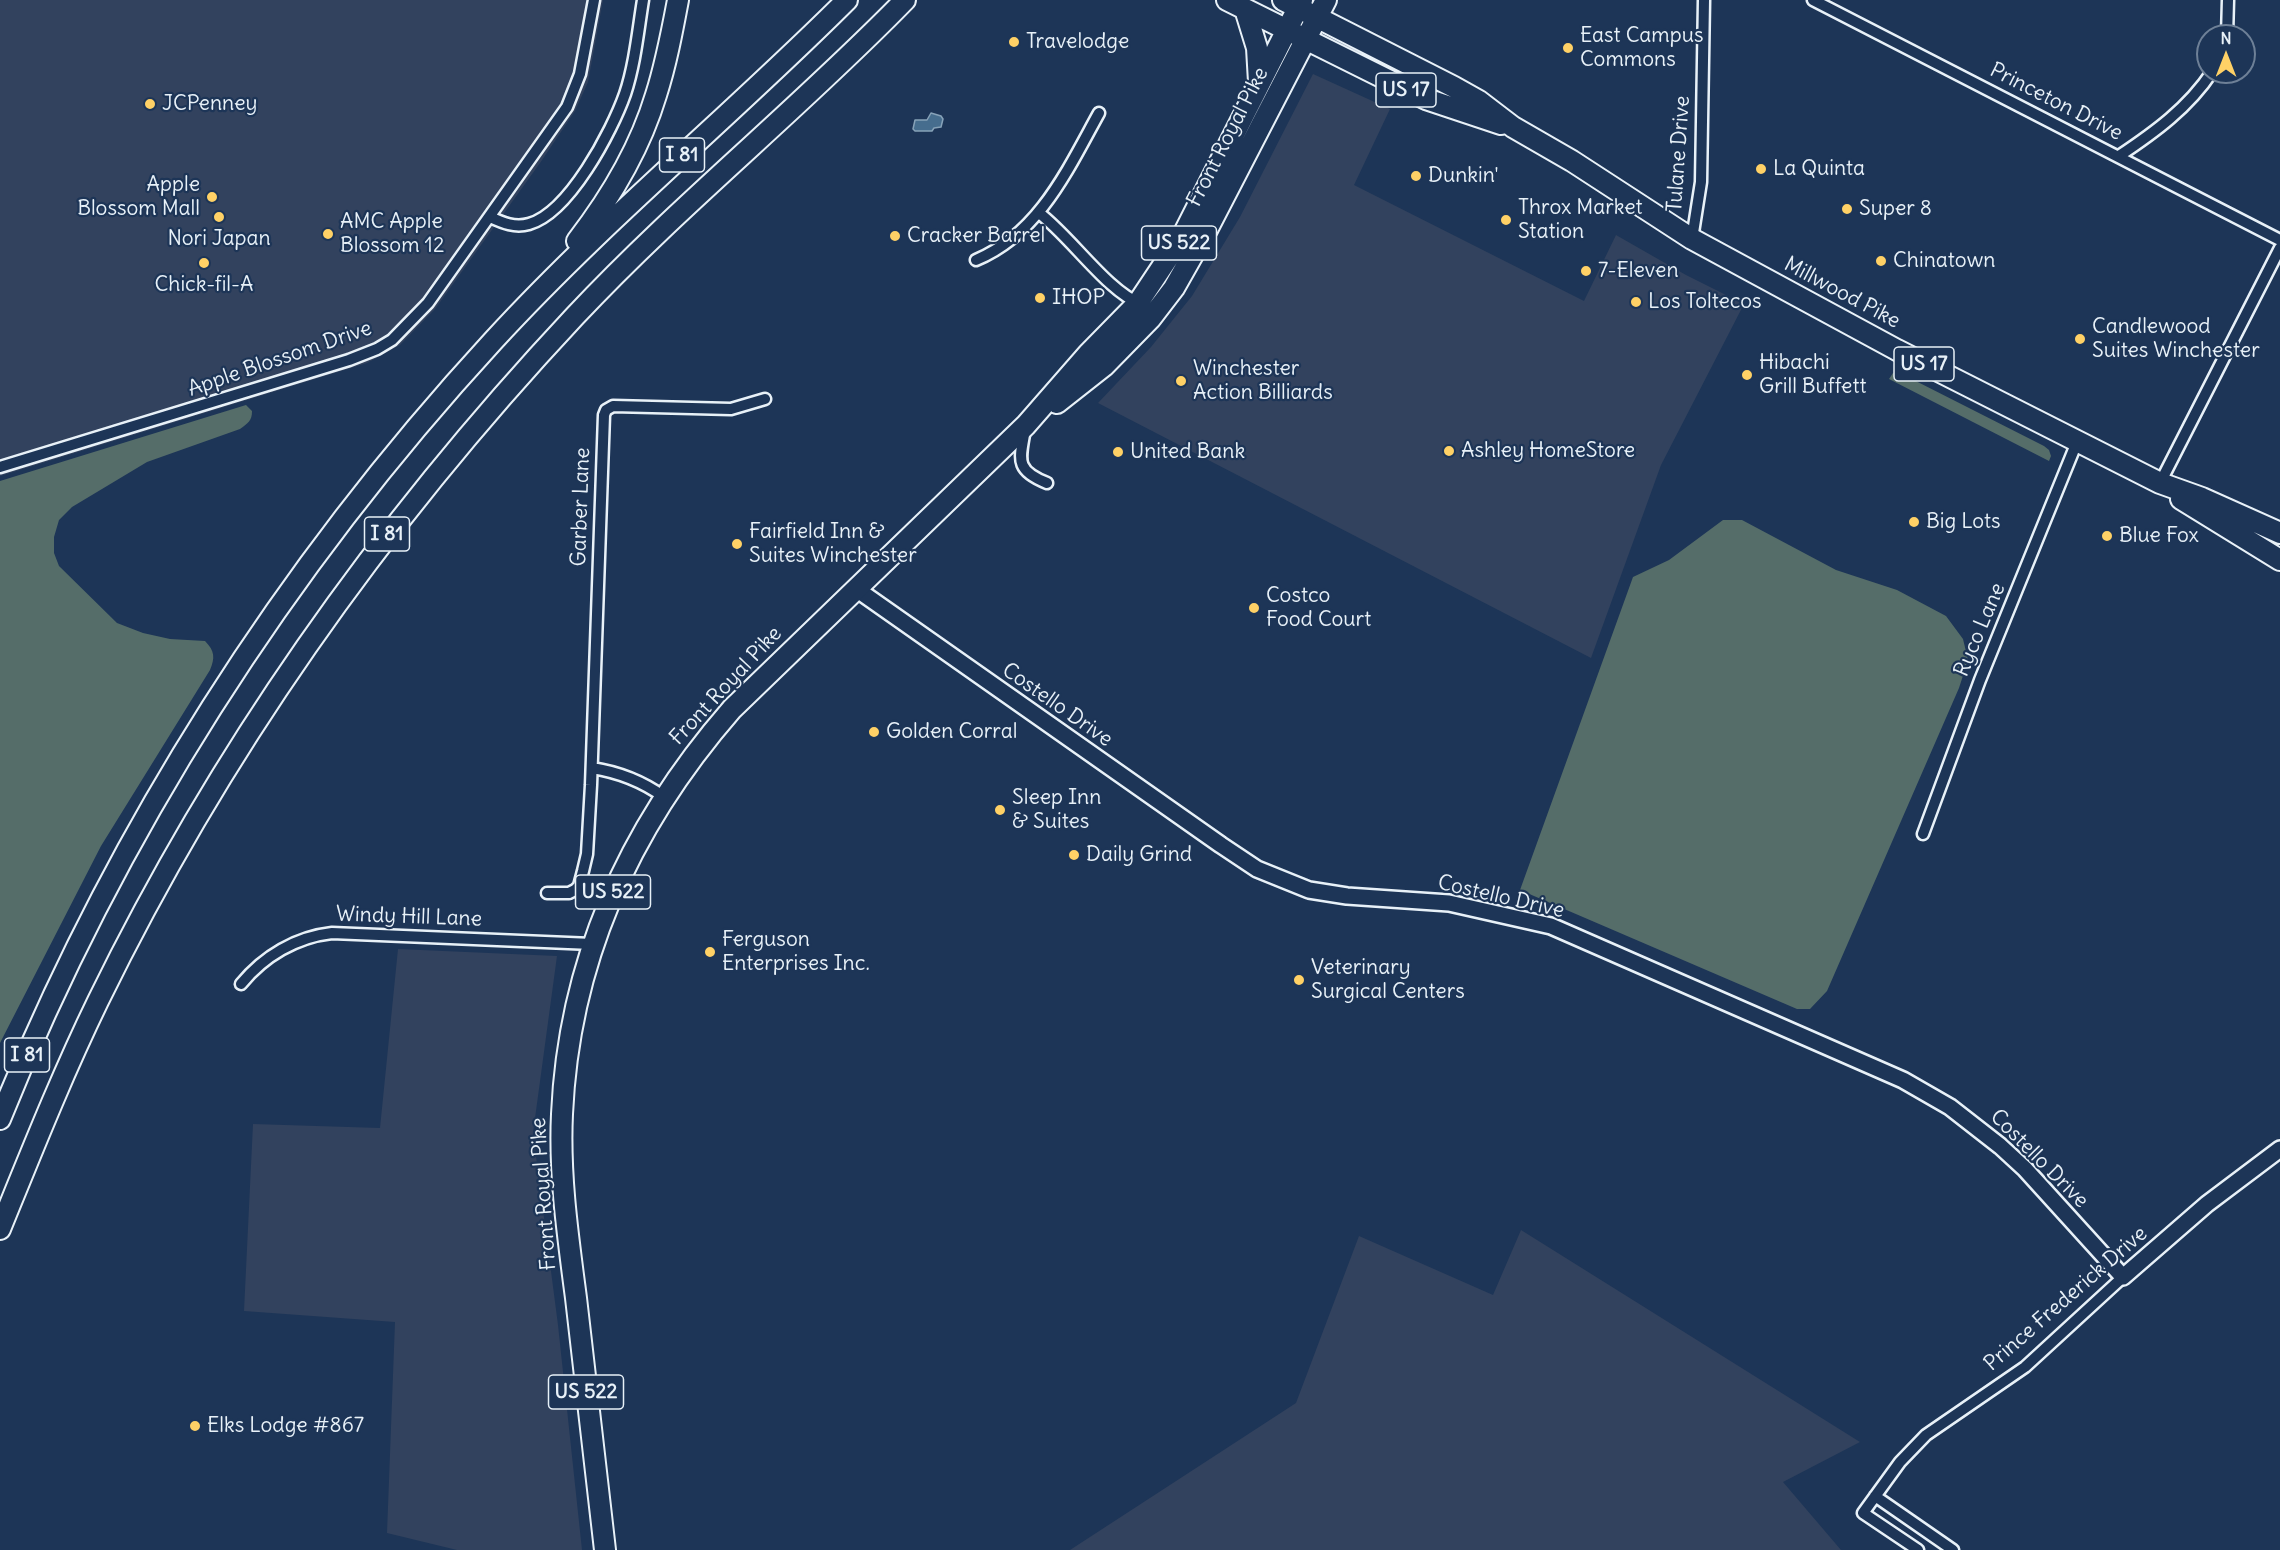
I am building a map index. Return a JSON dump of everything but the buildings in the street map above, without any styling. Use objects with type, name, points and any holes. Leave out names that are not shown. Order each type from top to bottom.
[{"type":"highway","points":[[520,312],[586,230],[618,183],[629,162],[656,97],[678,0]]},
{"type":"highway","name":"I 81","points":[[0,1119],[41,1024],[148,813],[211,710],[289,592],[352,508],[435,406],[520,312],[622,211],[847,0]]},
{"type":"highway","name":"I 81","points":[[0,1229],[93,1013],[139,922],[215,787],[269,701],[350,584],[488,412],[577,314],[905,0]]},
{"type":"highway","name":"Millwood Pike","points":[[1294,3],[1321,8],[1479,101],[1512,127],[1572,162],[1692,239],[1897,350],[2160,483],[2202,498],[2280,534]]},
{"type":"highway","name":"Front Royal Pike","points":[[605,1550],[565,1206],[562,1155],[563,1097],[568,1051],[584,971],[592,944],[617,882],[663,797],[701,745],[732,709],[1026,425],[1088,354],[1138,303],[1182,237],[1287,30],[1294,3]]},
{"type":"highway","name":"Millwood Pike","points":[[1236,4],[1426,99],[1512,127]]},
{"type":"highway","name":"US 522","points":[[1236,4],[1257,48],[1259,84]]},
{"type":"highway","name":"Front Royal Pike","points":[[1026,425],[1104,366],[1159,308],[1174,288],[1198,248],[1321,8]]},
{"type":"highway","name":"Millwood Pike","points":[[2160,483],[2201,513],[2280,560]]},
{"type":"street","name":"Apple Blossom Drive","points":[[0,467],[258,389],[377,349],[402,332],[428,303],[490,218],[553,129],[574,93],[582,65],[594,0]]},
{"type":"street","points":[[490,218],[514,225],[532,223],[558,205],[594,159],[625,94],[643,0]]},
{"type":"street","name":"Tulane Drive","points":[[1692,239],[1701,182],[1704,0]]},
{"type":"street","name":"Princeton Drive","points":[[1813,0],[2280,240]]},
{"type":"street","points":[[2228,0],[2228,24]]},
{"type":"street","points":[[2119,156],[2173,117],[2203,84]]},
{"type":"street","points":[[976,260],[994,252],[1039,213],[1066,173],[1099,113]]},
{"type":"street","points":[[1039,213],[1115,287],[1138,303],[1159,308]]},
{"type":"street","points":[[2160,483],[2280,248]]},
{"type":"street","name":"Garber Lane","points":[[547,893],[569,893],[579,886],[587,854],[604,414],[613,406],[731,409],[765,399]]},
{"type":"street","points":[[1026,425],[1021,452],[1023,467],[1030,476],[1047,483]]},
{"type":"street","name":"Ryco Lane","points":[[1923,834],[1980,680],[2077,442]]},
{"type":"street","name":"Costello Drive","points":[[855,588],[1221,845],[1273,876],[1319,892],[1347,897],[1449,903],[1551,926],[1914,1086],[1969,1121],[2013,1158],[2123,1277]]},
{"type":"street","points":[[592,768],[622,775],[639,782],[663,797]]},
{"type":"street","name":"Windy Hill Lane","points":[[241,984],[256,967],[290,945],[311,936],[332,933],[592,944]]},
{"type":"street","name":"Prince Frederick Drive","points":[[1918,1550],[1863,1512],[1900,1462],[1926,1435],[2025,1367],[2207,1204],[2280,1149]]},
{"type":"street","points":[[1875,1496],[1953,1550]]},
{"type":"shaded area","name":"Apple Blossom Mall","points":[[0,0],[603,0],[588,82],[575,111],[435,309],[400,345],[367,363],[0,476]]},
{"type":"shaded area","points":[[1313,74],[1390,109],[1354,185],[1584,301],[1616,235],[1686,275],[1744,304],[1661,465],[1591,658],[1098,403],[1151,347],[1192,296],[1240,217]]},
{"type":"shaded area","points":[[931,113],[941,116],[943,119],[941,127],[934,128],[932,131],[913,129],[915,120],[927,120]]},
{"type":"shaded area","points":[[398,949],[557,956],[533,1133],[558,1325],[582,1550],[457,1550],[387,1533],[395,1322],[244,1311],[253,1124],[380,1128]]},
{"type":"shaded area","points":[[1521,1230],[1860,1442],[1783,1482],[1841,1550],[1070,1550],[1296,1403],[1359,1236],[1493,1295]]},
{"type":"green space","points":[[1898,372],[2044,446],[2049,450],[2051,456],[2049,461],[1889,379],[1893,373]]},
{"type":"green space","points":[[246,405],[252,411],[251,417],[240,429],[147,462],[72,507],[59,520],[54,537],[54,553],[59,566],[117,623],[143,633],[170,639],[205,641],[211,648],[213,662],[101,846],[0,1043],[0,481]]},
{"type":"green space","points":[[1723,520],[1742,520],[1836,570],[1897,590],[1946,616],[1963,639],[1968,660],[1959,688],[1827,991],[1810,1009],[1797,1009],[1520,890],[1633,577],[1669,560]]},
{"type":"place","name":"Travelodge","points":[[1014,42]]},
{"type":"place","name":"East Campus Commons","points":[[1568,48]]},
{"type":"place","name":"JCPenney","points":[[150,104]]},
{"type":"place","name":"La Quinta","points":[[1761,169]]},
{"type":"place","name":"Dunkin'","points":[[1416,176]]},
{"type":"place","name":"Apple Blossom Mall","points":[[212,197]]},
{"type":"place","name":"Super 8","points":[[1847,209]]},
{"type":"place","name":"Nori Japan","points":[[219,217]]},
{"type":"place","name":"Throx Market Station","points":[[1506,220]]},
{"type":"place","name":"AMC Apple Blossom 12","points":[[328,234]]},
{"type":"place","name":"Cracker Barrel","points":[[895,236]]},
{"type":"place","name":"Chinatown","points":[[1881,261]]},
{"type":"place","name":"Chick-fil-A","points":[[204,263]]},
{"type":"place","name":"7-Eleven","points":[[1586,271]]},
{"type":"place","name":"IHOP","points":[[1040,298]]},
{"type":"place","name":"Los Toltecos","points":[[1636,302]]},
{"type":"place","name":"Candlewood Suites Winchester","points":[[2080,339]]},
{"type":"place","name":"Hibachi Grill Buffett","points":[[1747,375]]},
{"type":"place","name":"Winchester Action Billiards","points":[[1181,381]]},
{"type":"place","name":"Ashley HomeStore","points":[[1449,451]]},
{"type":"place","name":"United Bank","points":[[1118,452]]},
{"type":"place","name":"Big Lots","points":[[1914,522]]},
{"type":"place","name":"Blue Fox","points":[[2107,536]]},
{"type":"place","name":"Fairfield Inn & Suites Winchester","points":[[737,544]]},
{"type":"place","name":"Costco Food Court","points":[[1254,608]]},
{"type":"place","name":"Golden Corral","points":[[874,732]]},
{"type":"place","name":"Sleep Inn & Suites","points":[[1000,810]]},
{"type":"place","name":"Daily Grind","points":[[1074,855]]},
{"type":"place","name":"Ferguson Enterprises Inc.","points":[[710,952]]},
{"type":"place","name":"Veterinary Surgical Centers","points":[[1299,980]]},
{"type":"place","name":"Elks Lodge #867","points":[[195,1426]]}]
